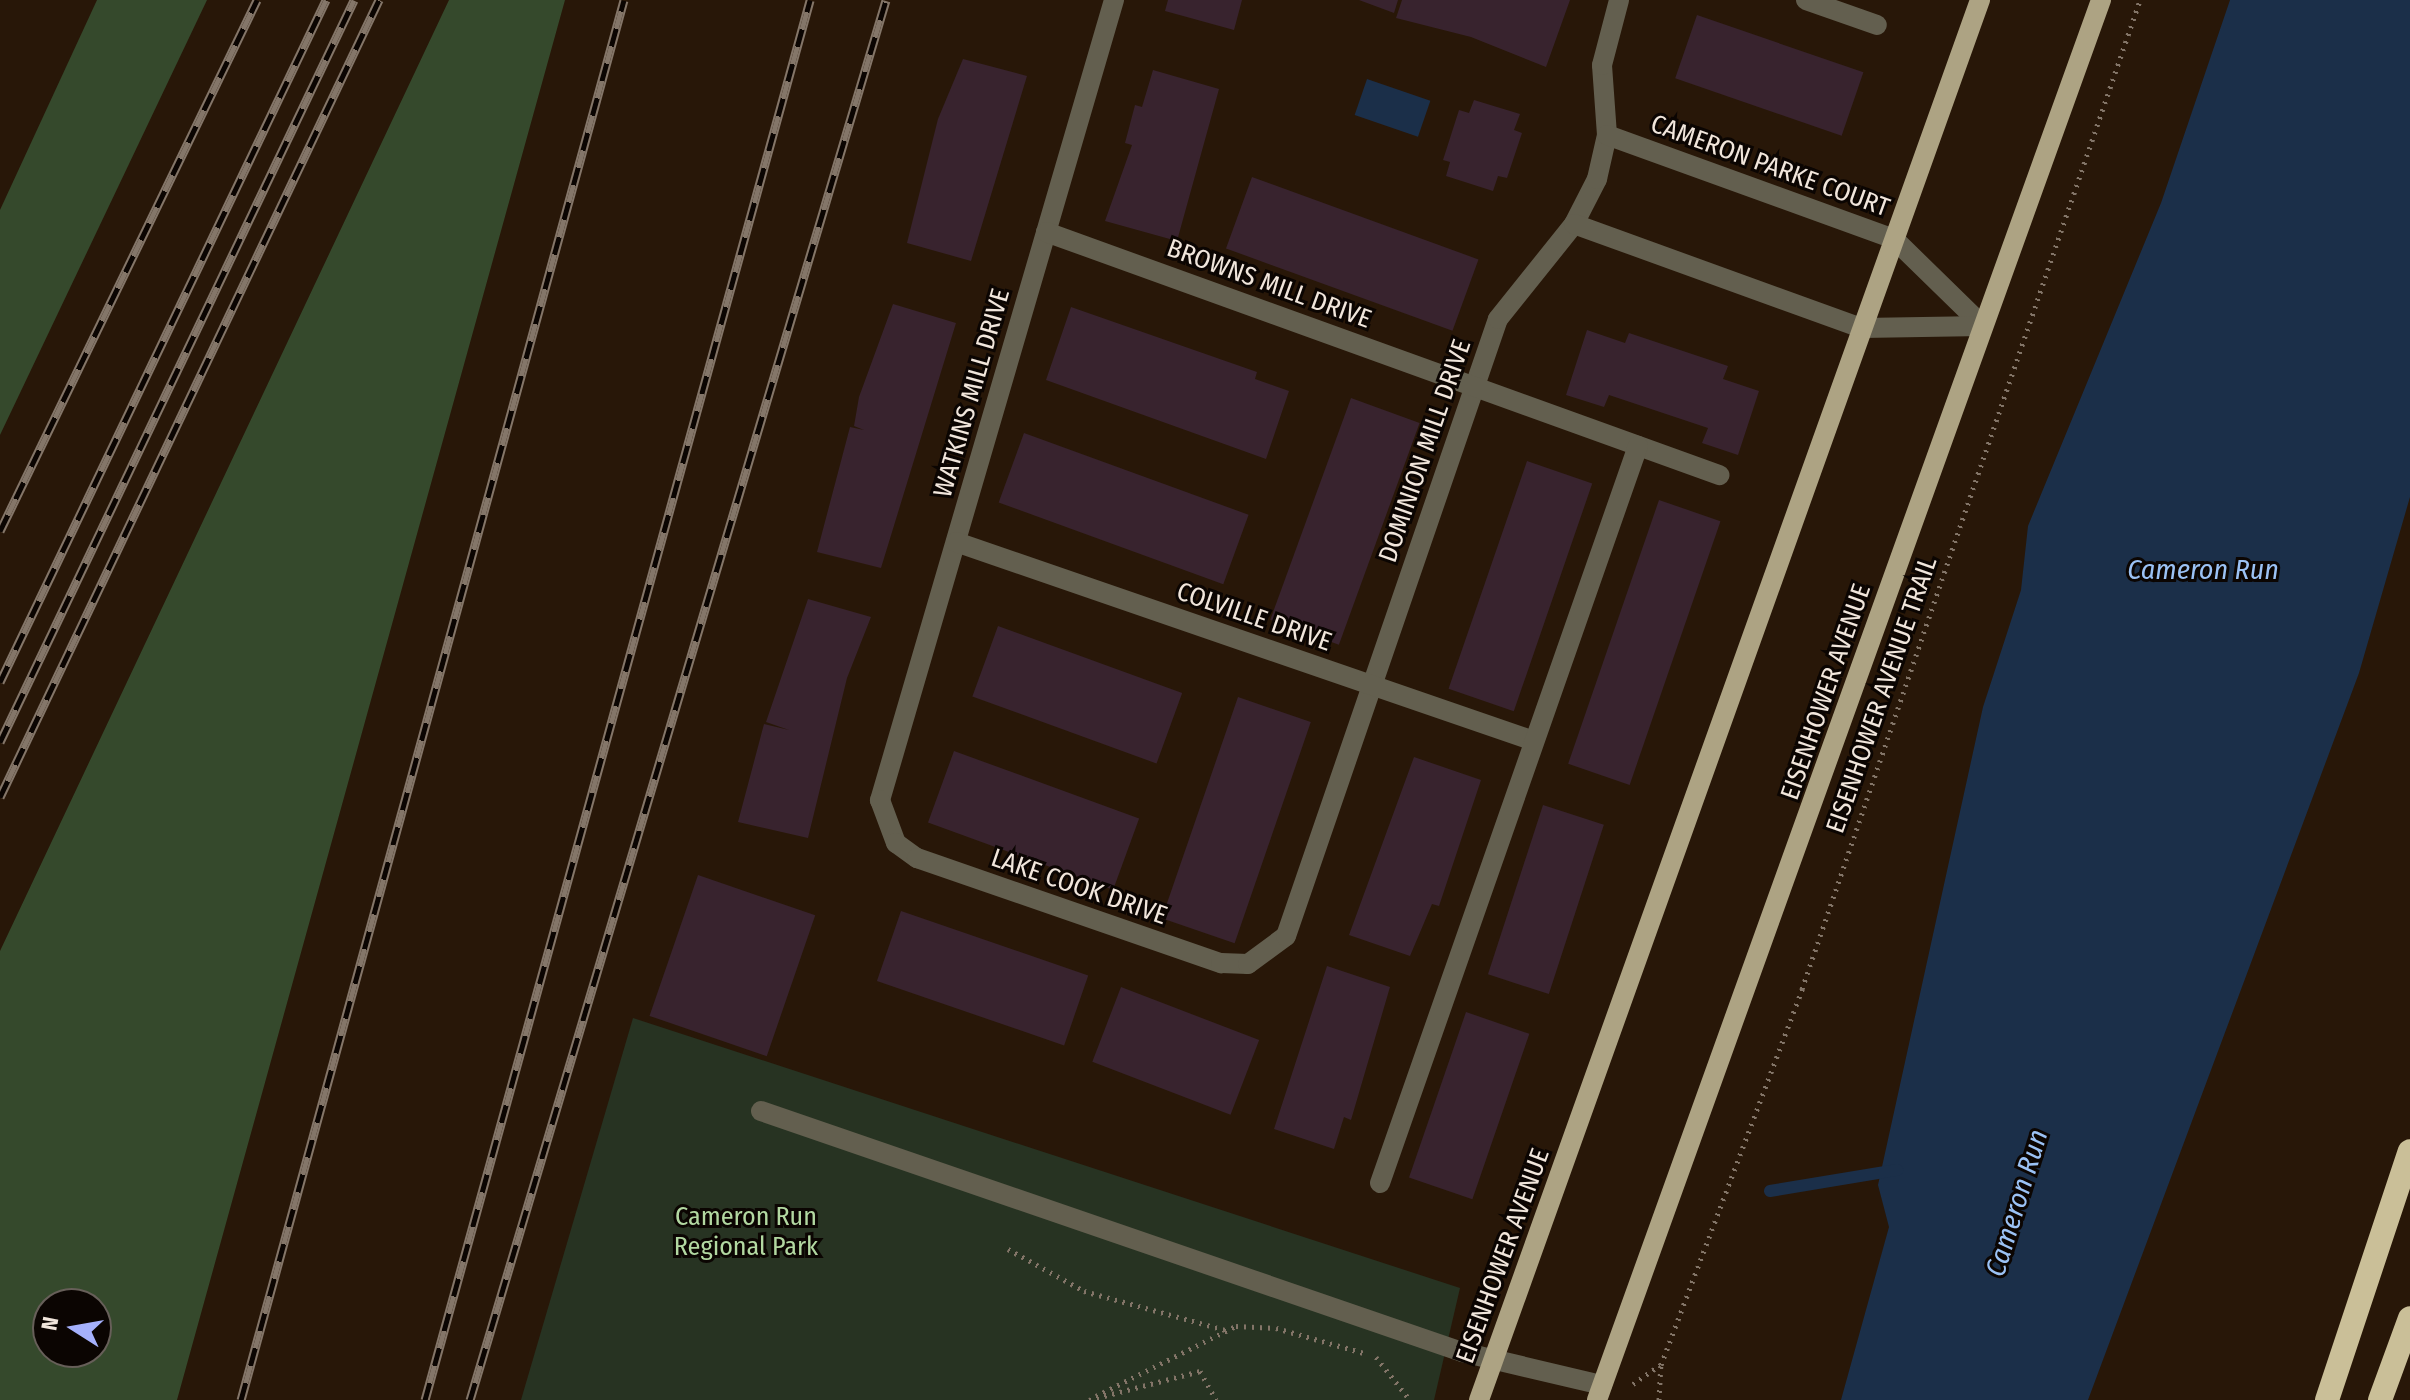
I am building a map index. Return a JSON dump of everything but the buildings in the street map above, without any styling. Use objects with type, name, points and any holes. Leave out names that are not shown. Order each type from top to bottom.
[{"type":"highway","points":[[2327,1400],[2410,1151]]},
{"type":"highway","points":[[2380,1400],[2410,1318]]},
{"type":"main road","name":"EISENHOWER AVENUE","points":[[1479,1400],[1980,0]]},
{"type":"main road","name":"EISENHOWER AVENUE","points":[[1599,1393],[2101,0]]},
{"type":"street","name":"WATKINS MILL DRIVE","points":[[880,800],[1114,0]]},
{"type":"street","name":"DOMINION MILL DRIVE","points":[[1286,936],[1498,319],[1574,224],[1597,179],[1607,135],[1602,65],[1619,0]]},
{"type":"street","points":[[1806,0],[1877,25]]},
{"type":"street","name":"CAMERON PARKE COURT","points":[[1607,135],[1894,239],[1983,326]]},
{"type":"street","points":[[1574,224],[1862,328],[1983,326]]},
{"type":"street","name":"BROWNS MILL DRIVE","points":[[1046,232],[1719,475]]},
{"type":"street","points":[[1380,1183],[1638,446]]},
{"type":"street","name":"COLVILLE DRIVE","points":[[956,542],[1534,741]]},
{"type":"street","name":"LAKE COOK DRIVE","points":[[880,800],[896,843],[917,858],[1221,963],[1248,964],[1286,936]]},
{"type":"street","points":[[761,1111],[1493,1360],[1599,1393]]},
{"type":"path","name":"EISENHOWER AVENUE TRAIL","points":[[1659,1400],[1661,1365],[1802,989],[2102,95],[2140,0]]},
{"type":"path","points":[[1008,1249],[1084,1291],[1227,1331],[1276,1328],[1379,1358],[1410,1400]]},
{"type":"path","points":[[1089,1400],[1227,1331]]},
{"type":"path","points":[[1096,1396],[1202,1376],[1216,1400]]},
{"type":"green space","points":[[97,0],[207,0],[0,435],[0,210]]},
{"type":"green space","points":[[449,0],[565,0],[177,1400],[0,1400],[0,951]]},
{"type":"green space","name":"Cameron Run Regional Park","points":[[633,1018],[1460,1288],[1434,1400],[521,1400]]},
{"type":"water","name":"Cameron Run","points":[[2230,0],[2410,0],[2410,497],[2359,673],[2088,1400],[1841,1400],[1889,1227],[1878,1185],[1983,707],[2021,590],[2028,526],[2161,203]]},
{"type":"water","points":[[1367,79],[1430,101],[1418,137],[1355,115]]},
{"type":"waterway","points":[[1770,1191],[1897,1170]]},
{"type":"railway","points":[[0,531],[257,0]]},
{"type":"railway","points":[[0,682],[326,0]]},
{"type":"railway","points":[[0,742],[354,0]]},
{"type":"railway","points":[[0,797],[379,0]]},
{"type":"railway","points":[[241,1400],[624,0]]},
{"type":"railway","points":[[425,1400],[810,0]]},
{"type":"railway","points":[[470,1400],[886,0]]}]
